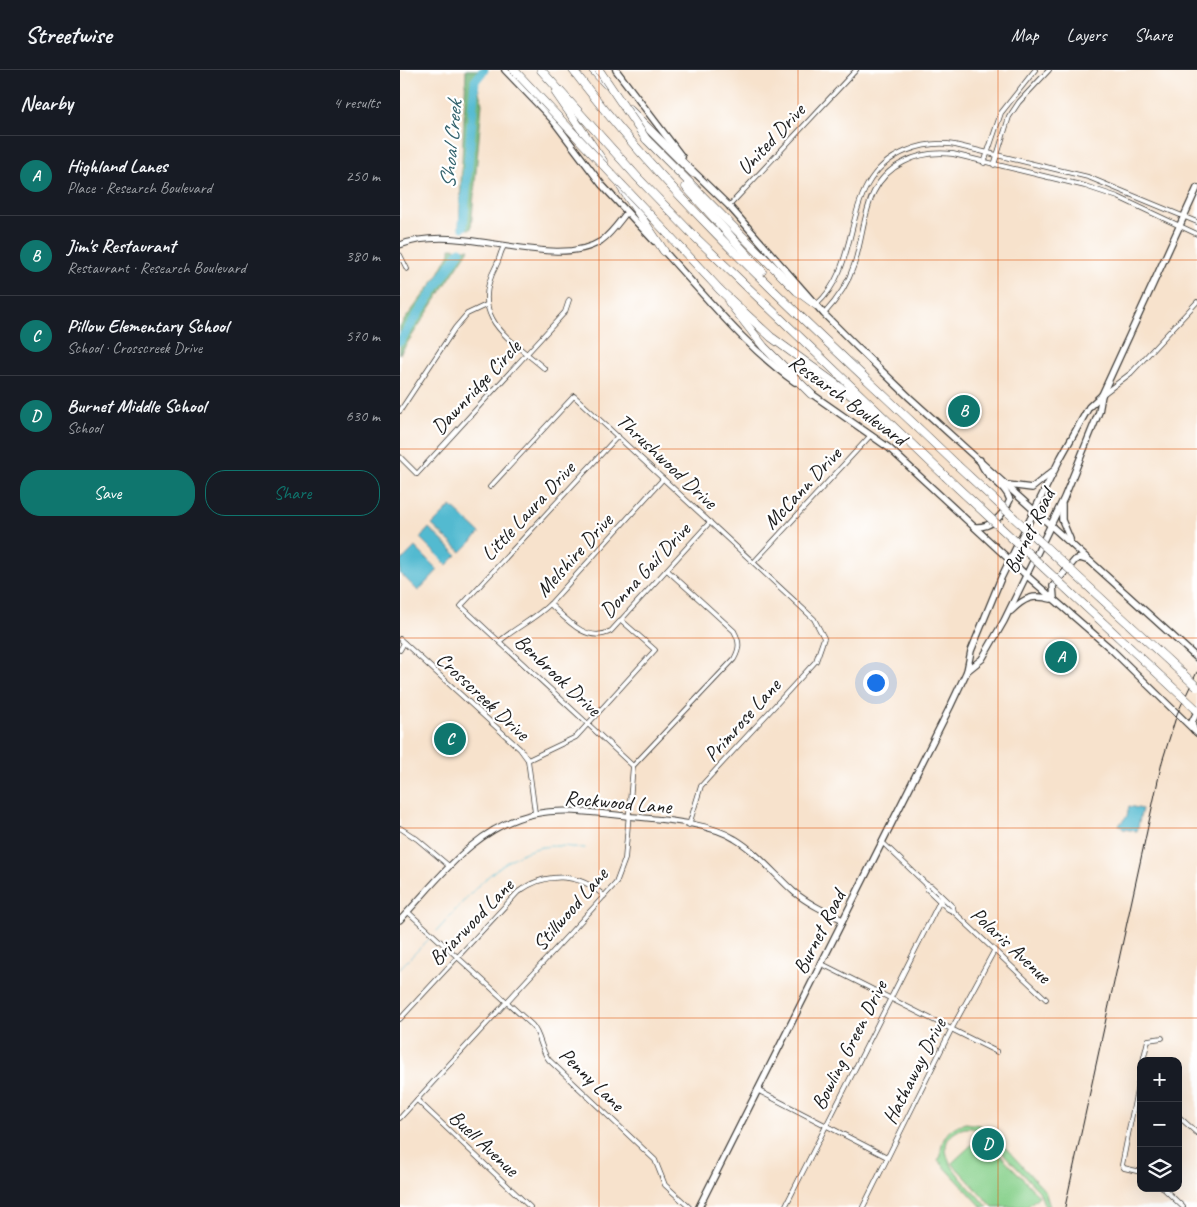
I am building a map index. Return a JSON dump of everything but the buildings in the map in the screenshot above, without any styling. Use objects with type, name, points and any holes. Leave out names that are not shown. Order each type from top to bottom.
[{"type":"highway","points":[[514,70],[720,290],[771,337],[892,425]]},
{"type":"highway","points":[[573,70],[604,110],[650,163],[708,225],[956,465],[1196,686]]},
{"type":"highway","points":[[593,70],[666,148],[694,173]]},
{"type":"highway","points":[[599,70],[646,139],[788,302]]},
{"type":"highway","points":[[542,72],[664,250]]},
{"type":"highway","points":[[542,72],[648,189],[892,425],[1197,711]]},
{"type":"highway","points":[[646,139],[797,291],[816,305]]},
{"type":"highway","points":[[720,290],[764,347],[812,394]]},
{"type":"main road","name":"Research Boulevard","points":[[505,70],[552,119],[627,212],[664,250],[738,333],[778,370],[872,434],[1026,576],[1111,649],[1195,731]]},
{"type":"main road","name":"Research Boulevard","points":[[616,70],[694,173],[729,206],[824,314],[910,398],[1052,524],[1197,658]]},
{"type":"main road","name":"Burnet Road","points":[[967,671],[982,659],[1006,616],[1062,504],[1099,412],[1102,395],[1197,188]]},
{"type":"main road","name":"Burnet Road","points":[[699,1207],[967,671],[971,651],[1010,560],[1089,407],[1102,395]]},
{"type":"main road","points":[[974,527],[986,528],[992,524],[1010,500],[1008,494],[982,470],[979,460]]},
{"type":"main road","points":[[1007,485],[1032,488],[1056,468]]},
{"type":"main road","points":[[1062,504],[1062,520],[1072,543]]},
{"type":"main road","points":[[1006,616],[1020,602],[1030,596],[1054,599],[1053,586],[1075,560],[1080,558],[1091,561]]},
{"type":"main road","points":[[1195,731],[1192,722],[1197,711]]},
{"type":"street","name":"United Drive","points":[[729,206],[856,70]]},
{"type":"street","points":[[984,163],[1001,112],[1035,70]]},
{"type":"street","points":[[994,165],[1010,118],[1019,102],[1049,70]]},
{"type":"street","points":[[816,305],[827,295],[838,277],[848,253],[860,198],[874,173],[882,165],[899,154],[932,144],[945,144],[1088,176],[1197,222]]},
{"type":"street","points":[[824,314],[834,303],[850,276],[869,201],[885,174],[909,159],[934,153],[953,154],[1085,186],[1118,197],[1197,234]]},
{"type":"street","points":[[400,245],[436,237],[554,251],[582,249],[608,236],[627,212]]},
{"type":"street","points":[[506,244],[489,283],[486,305],[498,327],[544,369]]},
{"type":"street","points":[[400,255],[407,270]]},
{"type":"street","name":"Dawnridge Circle","points":[[400,457],[417,474],[565,312],[569,300]]},
{"type":"street","points":[[1102,395],[1131,373],[1197,302]]},
{"type":"street","points":[[400,411],[455,328],[467,314],[486,305]]},
{"type":"street","name":"Thrushwood Drive","points":[[490,487],[574,396],[814,619],[824,638]]},
{"type":"street","name":"McCann Drive","points":[[754,562],[872,434]]},
{"type":"street","name":"Little Laura Drive","points":[[461,606],[618,436]]},
{"type":"street","name":"Melshire Drive","points":[[500,641],[516,627],[537,617],[663,479]]},
{"type":"street","name":"Donna Gail Drive","points":[[550,604],[578,630],[603,635],[621,620],[710,522]]},
{"type":"street","points":[[633,766],[734,659],[739,645],[734,631],[667,570]]},
{"type":"street","name":"Benbrook Drive","points":[[461,606],[633,766]]},
{"type":"street","points":[[528,760],[576,737],[655,650],[621,620]]},
{"type":"street","name":"Primrose Lane","points":[[689,824],[701,786],[816,661],[824,638]]},
{"type":"street","name":"Crosscreek Drive","points":[[400,639],[520,749],[528,760],[535,814]]},
{"type":"street","points":[[400,650],[404,643]]},
{"type":"street","name":"Stillwood Lane","points":[[400,1118],[616,883],[622,870],[633,766]]},
{"type":"street","name":"Rockwood Lane","points":[[400,920],[449,866],[479,838],[509,822],[535,814],[575,812],[689,824],[721,832],[736,839],[799,895],[843,920]]},
{"type":"street","points":[[400,828],[417,839],[449,866]]},
{"type":"street","name":"Polaris Avenue","points":[[882,842],[926,884],[927,889],[1046,999]]},
{"type":"street","name":"Briarwood Lane","points":[[400,1019],[518,892],[537,881],[560,878],[584,882],[604,896]]},
{"type":"street","name":"Bowling Green Drive","points":[[784,1207],[940,899]]},
{"type":"street","name":"Penny Lane","points":[[408,912],[536,1030],[544,1054],[549,1060],[655,1160],[665,1186],[689,1207]]},
{"type":"street","name":"Hathaway Drive","points":[[863,1207],[994,951]]},
{"type":"street","points":[[822,964],[997,1052]]},
{"type":"street","points":[[1144,1057],[1148,1040],[1162,1038]]},
{"type":"street","points":[[1137,1088],[1122,1165],[1124,1168],[1137,1171]]},
{"type":"street","points":[[757,1090],[887,1157]]},
{"type":"street","name":"Buell Avenue","points":[[417,1100],[530,1207]]},
{"type":"street","points":[[1182,1120],[1197,1133]]},
{"type":"street","points":[[1166,1192],[1183,1207]]},
{"type":"green space","points":[[466,70],[487,70],[477,82],[482,104],[471,229],[459,228]]},
{"type":"green space","points":[[450,248],[469,249],[400,354],[400,326],[437,277],[450,253]]},
{"type":"green space","points":[[966,1123],[980,1125],[991,1132],[1045,1191],[1050,1207],[1045,1207],[1039,1191],[984,1133],[972,1128],[965,1128],[949,1138],[946,1148],[948,1158],[954,1170],[988,1207],[982,1207],[938,1160],[941,1156],[944,1139],[950,1130]]},
{"type":"green space","points":[[982,1135],[1039,1196],[1027,1207],[993,1207],[952,1163]]},
{"type":"water","points":[[451,506],[480,533],[461,552],[432,525]]},
{"type":"water","points":[[429,528],[457,555],[447,565],[420,538]]},
{"type":"water","points":[[415,547],[438,570],[418,591],[400,573],[400,562]]},
{"type":"water","points":[[1129,806],[1142,809],[1137,831],[1123,829],[1119,825],[1127,816]]},
{"type":"waterway","name":"Shoal Creek","points":[[463,227],[475,81],[484,70]]},
{"type":"waterway","name":"Shoal Creek","points":[[400,341],[460,251]]},
{"type":"waterway","points":[[437,931],[487,877],[517,856],[534,849],[551,846],[585,848]]},
{"type":"waterway","points":[[400,968],[430,938]]},
{"type":"railway","points":[[1065,1207],[1162,762],[1177,714],[1197,672]]},
{"type":"place","name":"Jim's Restaurant","points":[[964,411]]},
{"type":"place","name":"Highland Lanes","points":[[1061,657]]},
{"type":"place","name":"Pillow Elementary School","points":[[450,739]]},
{"type":"place","name":"Burnet Middle School","points":[[988,1144]]}]
